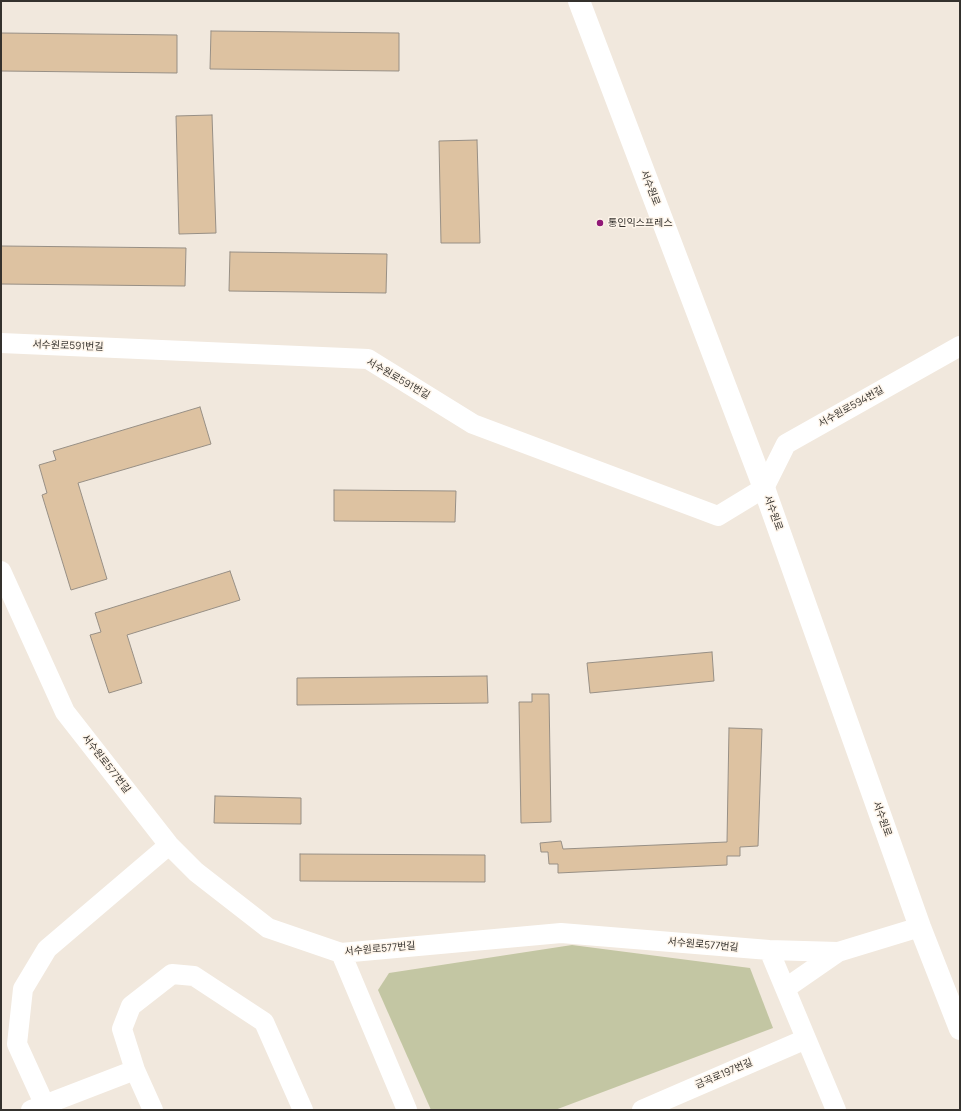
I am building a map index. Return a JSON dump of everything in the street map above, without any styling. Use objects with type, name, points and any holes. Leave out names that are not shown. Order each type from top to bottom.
[{"type":"main road","name":"서수원로","points":[[579,1],[764,488],[920,927],[960,1029]]},
{"type":"street","name":"서수원로591번길","points":[[1,343],[368,359],[473,424],[718,516],[764,488]]},
{"type":"street","name":"서수원로594번길","points":[[764,488],[786,444],[960,346]]},
{"type":"street","name":"서수원로577번길","points":[[1,571],[65,712],[169,845],[196,872],[268,928],[341,953],[561,933],[769,950],[838,952],[920,927]]},
{"type":"street","points":[[135,1070],[41,1108],[18,1044],[23,989],[47,949],[169,845]]},
{"type":"street","points":[[769,950],[836,1110]]},
{"type":"street","points":[[786,988],[838,952]]},
{"type":"street","points":[[341,953],[407,1110]]},
{"type":"street","points":[[153,1110],[135,1070],[122,1029],[131,1006],[172,974],[194,976],[264,1022],[303,1110]]},
{"type":"street","name":"금곡로197번길","points":[[642,1110],[806,1039]]},
{"type":"green space","points":[[572,945],[750,968],[773,1028],[555,1110],[431,1110],[378,990],[389,973]]},
{"type":"building","points":[[211,31],[399,33],[399,71],[210,69]]},
{"type":"building","points":[[1,33],[177,35],[177,73],[1,71]]},
{"type":"building","points":[[212,115],[216,233],[179,234],[176,116]]},
{"type":"building","points":[[477,140],[480,243],[441,243],[439,141]]},
{"type":"building","points":[[1,246],[186,248],[185,286],[1,284]]},
{"type":"building","points":[[230,252],[387,254],[386,293],[229,291]]},
{"type":"building","points":[[200,407],[211,444],[78,483],[107,579],[71,590],[42,495],[47,493],[39,465],[56,460],[53,451]]},
{"type":"building","points":[[334,490],[456,491],[455,522],[334,521]]},
{"type":"building","points":[[230,571],[240,600],[127,635],[142,683],[109,693],[90,635],[101,632],[95,613]]},
{"type":"building","points":[[712,652],[714,681],[590,693],[587,663]]},
{"type":"building","points":[[487,676],[488,703],[297,705],[297,678]]},
{"type":"building","points":[[532,694],[549,694],[551,822],[521,823],[519,702],[532,702]]},
{"type":"building","points":[[729,728],[762,729],[758,846],[740,847],[740,856],[727,856],[727,865],[558,873],[558,864],[549,864],[548,852],[541,852],[540,843],[561,841],[563,849],[727,842]]},
{"type":"building","points":[[215,796],[301,798],[301,824],[214,823]]},
{"type":"building","points":[[300,854],[485,855],[485,882],[300,881]]},
{"type":"place","name":"통인익스프레스","points":[[600,223]]}]
